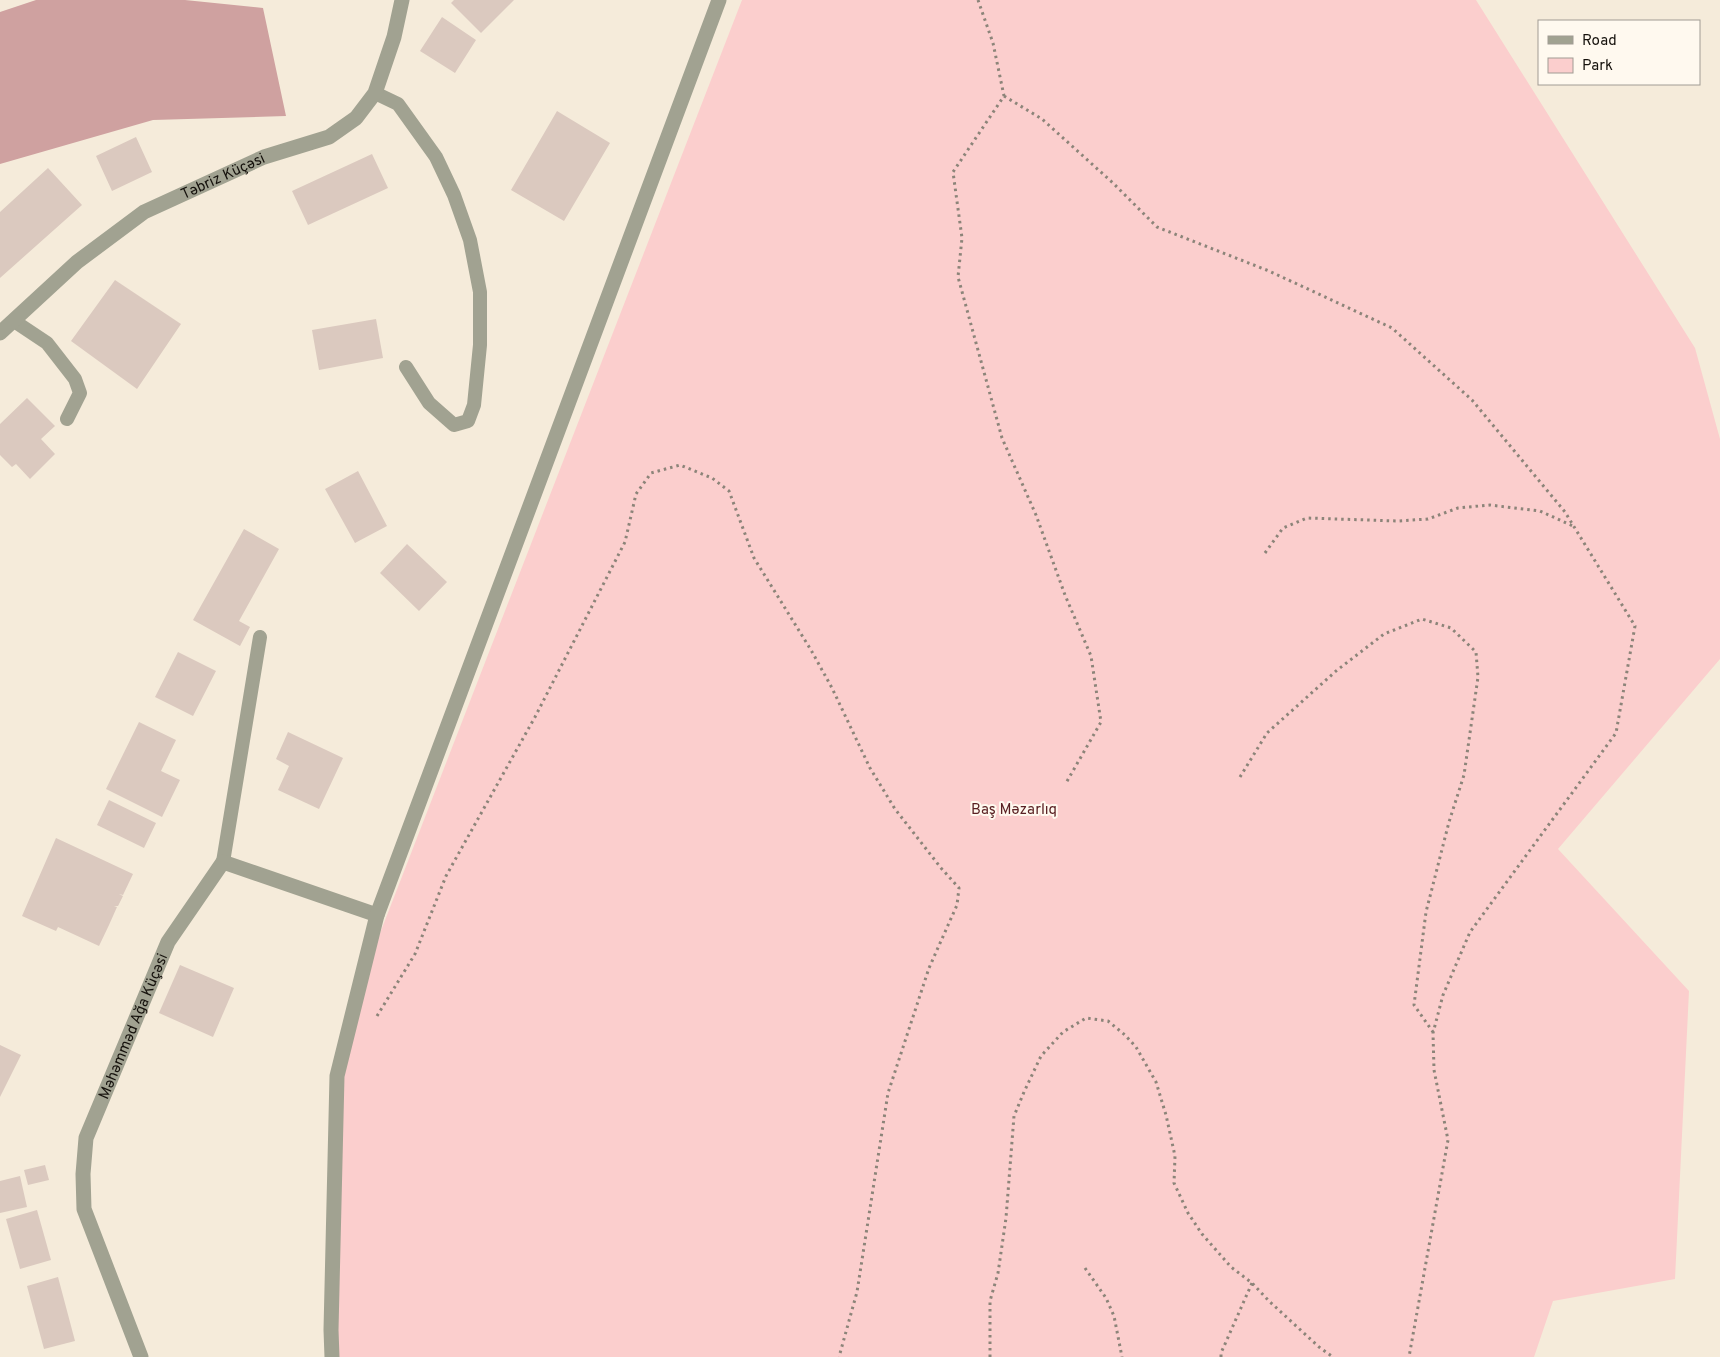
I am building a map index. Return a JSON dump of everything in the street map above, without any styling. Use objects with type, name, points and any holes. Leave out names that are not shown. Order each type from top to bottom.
[{"type":"street","name":"Təbriz Küçəsi","points":[[0,333],[76,262],[144,212],[264,157],[329,137],[356,118],[375,93],[394,37],[402,0]]},
{"type":"street","points":[[332,1357],[337,1076],[377,915],[719,0]]},
{"type":"street","points":[[223,862],[377,915]]},
{"type":"street","name":"Məhəmməd Ağa Küçəsi","points":[[142,1357],[84,1209],[82,1174],[86,1138],[168,942],[223,862]]},
{"type":"lane","points":[[375,93],[398,104],[436,157],[454,194],[470,240],[480,292],[480,345],[474,405],[468,421],[454,425],[429,403],[406,367]]},
{"type":"lane","points":[[14,321],[47,343],[63,361],[75,379],[80,393],[67,419]]},
{"type":"lane","points":[[223,862],[260,637]]},
{"type":"path","points":[[978,0],[992,42],[1004,96],[1042,119],[1113,183],[1157,227],[1269,271],[1392,328],[1472,400],[1566,512],[1634,626],[1616,733],[1470,932],[1443,995],[1433,1033],[1434,1070],[1448,1140],[1409,1357]]},
{"type":"path","points":[[1004,96],[953,172],[962,238],[958,277],[1002,438],[1036,514],[1065,595],[1091,656],[1101,722],[1066,783]]},
{"type":"path","points":[[376,1019],[415,954],[446,876],[535,717],[625,542],[636,494],[651,473],[680,466],[712,478],[729,491],[754,558],[812,650],[870,768],[895,809],[959,888],[957,905],[929,968],[888,1093],[856,1292],[839,1357]]},
{"type":"path","points":[[1265,552],[1283,528],[1307,518],[1390,521],[1421,520],[1458,508],[1490,505],[1540,511],[1574,526]]},
{"type":"path","points":[[1240,777],[1267,733],[1336,670],[1384,634],[1422,620],[1451,628],[1476,652],[1478,676],[1464,775],[1449,822],[1426,912],[1414,1005],[1433,1033]]},
{"type":"path","points":[[990,1357],[990,1302],[998,1273],[1006,1218],[1014,1116],[1041,1056],[1063,1032],[1086,1018],[1108,1020],[1125,1034],[1136,1047],[1156,1082],[1175,1156],[1174,1183],[1188,1214],[1202,1234],[1231,1267],[1252,1283],[1305,1334],[1333,1357]]},
{"type":"path","points":[[1085,1268],[1106,1298],[1114,1316],[1122,1357]]},
{"type":"path","points":[[1221,1357],[1221,1353],[1252,1283]]},
{"type":"green space","name":"Baş Məzarlıq","points":[[742,0],[1476,0],[1695,348],[1720,439],[1720,659],[1558,849],[1689,991],[1675,1279],[1553,1301],[1534,1357],[337,1357],[339,1107],[348,1047],[377,941]]},
{"type":"shaded area","points":[[36,0],[185,0],[263,8],[286,116],[153,120],[0,164],[0,12]]},
{"type":"building","points":[[454,0],[514,0],[481,33],[451,3]]},
{"type":"building","points":[[442,17],[476,40],[455,73],[420,51]]},
{"type":"building","points":[[557,111],[610,143],[564,221],[511,190]]},
{"type":"building","points":[[136,137],[152,172],[112,191],[96,156]]},
{"type":"building","points":[[372,154],[388,188],[308,225],[292,191]]},
{"type":"building","points":[[48,168],[82,205],[0,278],[0,212]]},
{"type":"building","points":[[115,280],[181,324],[137,389],[71,341]]},
{"type":"building","points":[[376,319],[383,358],[319,370],[312,330]]},
{"type":"building","points":[[27,398],[55,426],[41,439],[55,454],[30,479],[16,464],[12,467],[0,455],[0,424]]},
{"type":"building","points":[[358,471],[387,526],[355,543],[325,489]]},
{"type":"building","points":[[244,529],[279,549],[239,621],[250,627],[240,646],[193,620]]},
{"type":"building","points":[[407,544],[447,582],[419,611],[380,573]]},
{"type":"building","points":[[178,652],[216,671],[193,716],[155,697]]},
{"type":"building","points":[[139,722],[176,740],[161,771],[180,780],[162,817],[106,789]]},
{"type":"building","points":[[288,732],[343,758],[319,809],[278,790],[289,766],[276,759]]},
{"type":"building","points":[[109,800],[156,823],[144,848],[97,825]]},
{"type":"building","points":[[56,838],[133,874],[123,895],[119,894],[123,896],[118,906],[114,906],[117,907],[99,946],[58,927],[56,931],[22,916]]},
{"type":"building","points":[[180,965],[234,988],[213,1037],[159,1013]]},
{"type":"building","points":[[0,1045],[21,1055],[0,1097]]},
{"type":"building","points":[[45,1165],[49,1180],[28,1185],[24,1170]]},
{"type":"building","points":[[20,1176],[27,1207],[0,1213],[0,1181]]},
{"type":"building","points":[[37,1210],[51,1260],[20,1269],[6,1219]]},
{"type":"building","points":[[58,1277],[75,1341],[44,1349],[27,1286]]}]
